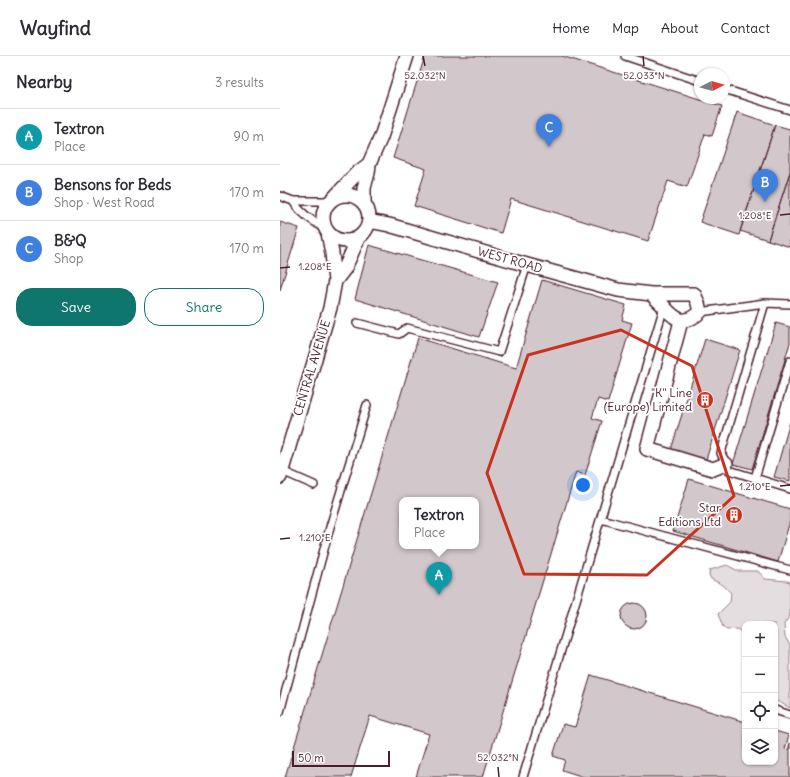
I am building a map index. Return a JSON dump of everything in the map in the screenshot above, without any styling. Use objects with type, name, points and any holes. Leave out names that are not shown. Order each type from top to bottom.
[{"type":"street","name":"CENTRAL AVENUE","points":[[335,281],[345,268],[358,239],[367,228],[369,213],[364,204],[364,188],[369,164],[381,137],[407,56]]},
{"type":"street","name":"CENTRAL AVENUE","points":[[281,474],[330,308],[335,281],[332,253],[327,231],[323,222],[323,214],[326,206],[332,199],[356,174],[369,164]]},
{"type":"street","points":[[332,199],[341,195],[348,195],[354,196],[364,204]]},
{"type":"street","name":"WEST ROAD","points":[[369,221],[389,225],[618,290],[651,294],[694,294],[700,312]]},
{"type":"street","points":[[327,231],[336,240],[344,242],[358,239]]},
{"type":"street","points":[[651,294],[672,316],[681,321],[692,319],[700,312]]},
{"type":"street","points":[[681,321],[647,449],[713,469],[726,464]]},
{"type":"lane","points":[[625,56],[694,79]]},
{"type":"lane","points":[[730,91],[790,110]]},
{"type":"lane","points":[[280,196],[293,201],[332,199]]},
{"type":"lane","points":[[293,201],[296,207],[305,215],[327,231]]},
{"type":"lane","points":[[356,324],[399,334],[407,328],[499,352],[527,265]]},
{"type":"lane","points":[[700,312],[765,303],[790,304]]},
{"type":"lane","points":[[765,303],[721,453],[728,470],[790,489]]},
{"type":"lane","points":[[523,777],[602,519],[664,307]]},
{"type":"lane","points":[[755,478],[790,361]]},
{"type":"lane","points":[[280,712],[330,526],[367,405]]},
{"type":"lane","points":[[281,474],[314,485]]},
{"type":"lane","points":[[602,519],[790,570]]},
{"type":"lane","points":[[778,711],[790,715]]},
{"type":"highlighted area","points":[[621,330],[692,366],[734,496],[647,575],[524,574],[487,473],[528,355]]},
{"type":"shaded area","points":[[727,565],[738,571],[758,571],[765,579],[790,582],[790,616],[784,624],[785,637],[790,645],[790,708],[778,702],[778,621],[742,621],[742,632],[737,629],[727,630],[723,627],[718,614],[730,602],[731,593],[723,585],[711,579],[709,575],[710,570]]},
{"type":"building","points":[[425,56],[562,56],[694,97],[694,104],[716,104],[722,106],[712,136],[705,134],[687,187],[668,181],[648,241],[511,199],[501,233],[414,206],[426,169],[393,158]]},
{"type":"building","points":[[737,112],[775,125],[739,235],[700,222]]},
{"type":"building","points":[[775,125],[790,129],[790,172],[768,240],[740,231]]},
{"type":"building","points":[[790,172],[790,247],[768,240]]},
{"type":"building","points":[[280,222],[299,228],[280,290]]},
{"type":"building","points":[[369,245],[498,282],[479,337],[355,299]]},
{"type":"building","points":[[542,280],[626,305],[622,320],[632,323],[608,402],[598,399],[592,418],[602,421],[585,475],[576,472],[483,777],[416,777],[429,734],[370,716],[351,777],[285,777],[418,338],[516,368]]},
{"type":"building","points":[[776,323],[790,327],[790,343],[752,469],[733,464]]},
{"type":"building","name":"\"K\" Line (Europe) Limited","points":[[705,339],[740,350],[705,463],[671,450]]},
{"type":"building","points":[[790,422],[790,481],[774,477]]},
{"type":"building","name":"Star Editions Ltd","points":[[689,479],[790,509],[790,521],[778,562],[673,531]]},
{"type":"building","points":[[634,603],[643,607],[647,616],[643,625],[634,629],[625,625],[621,616],[625,607]]},
{"type":"building","points":[[591,675],[742,721],[742,765],[778,765],[778,732],[789,735],[785,749],[788,750],[790,743],[790,777],[584,777],[562,770],[565,760],[553,756],[563,724],[575,727]]},
{"type":"place","name":"B&Q","points":[[549,147]]},
{"type":"place","name":"Bensons for Beds","points":[[765,202]]},
{"type":"place","name":"\"K\" Line (Europe) Limited","points":[[705,400]]},
{"type":"place","name":"Star Editions Ltd","points":[[734,515]]},
{"type":"place","name":"Textron","points":[[439,595]]}]
